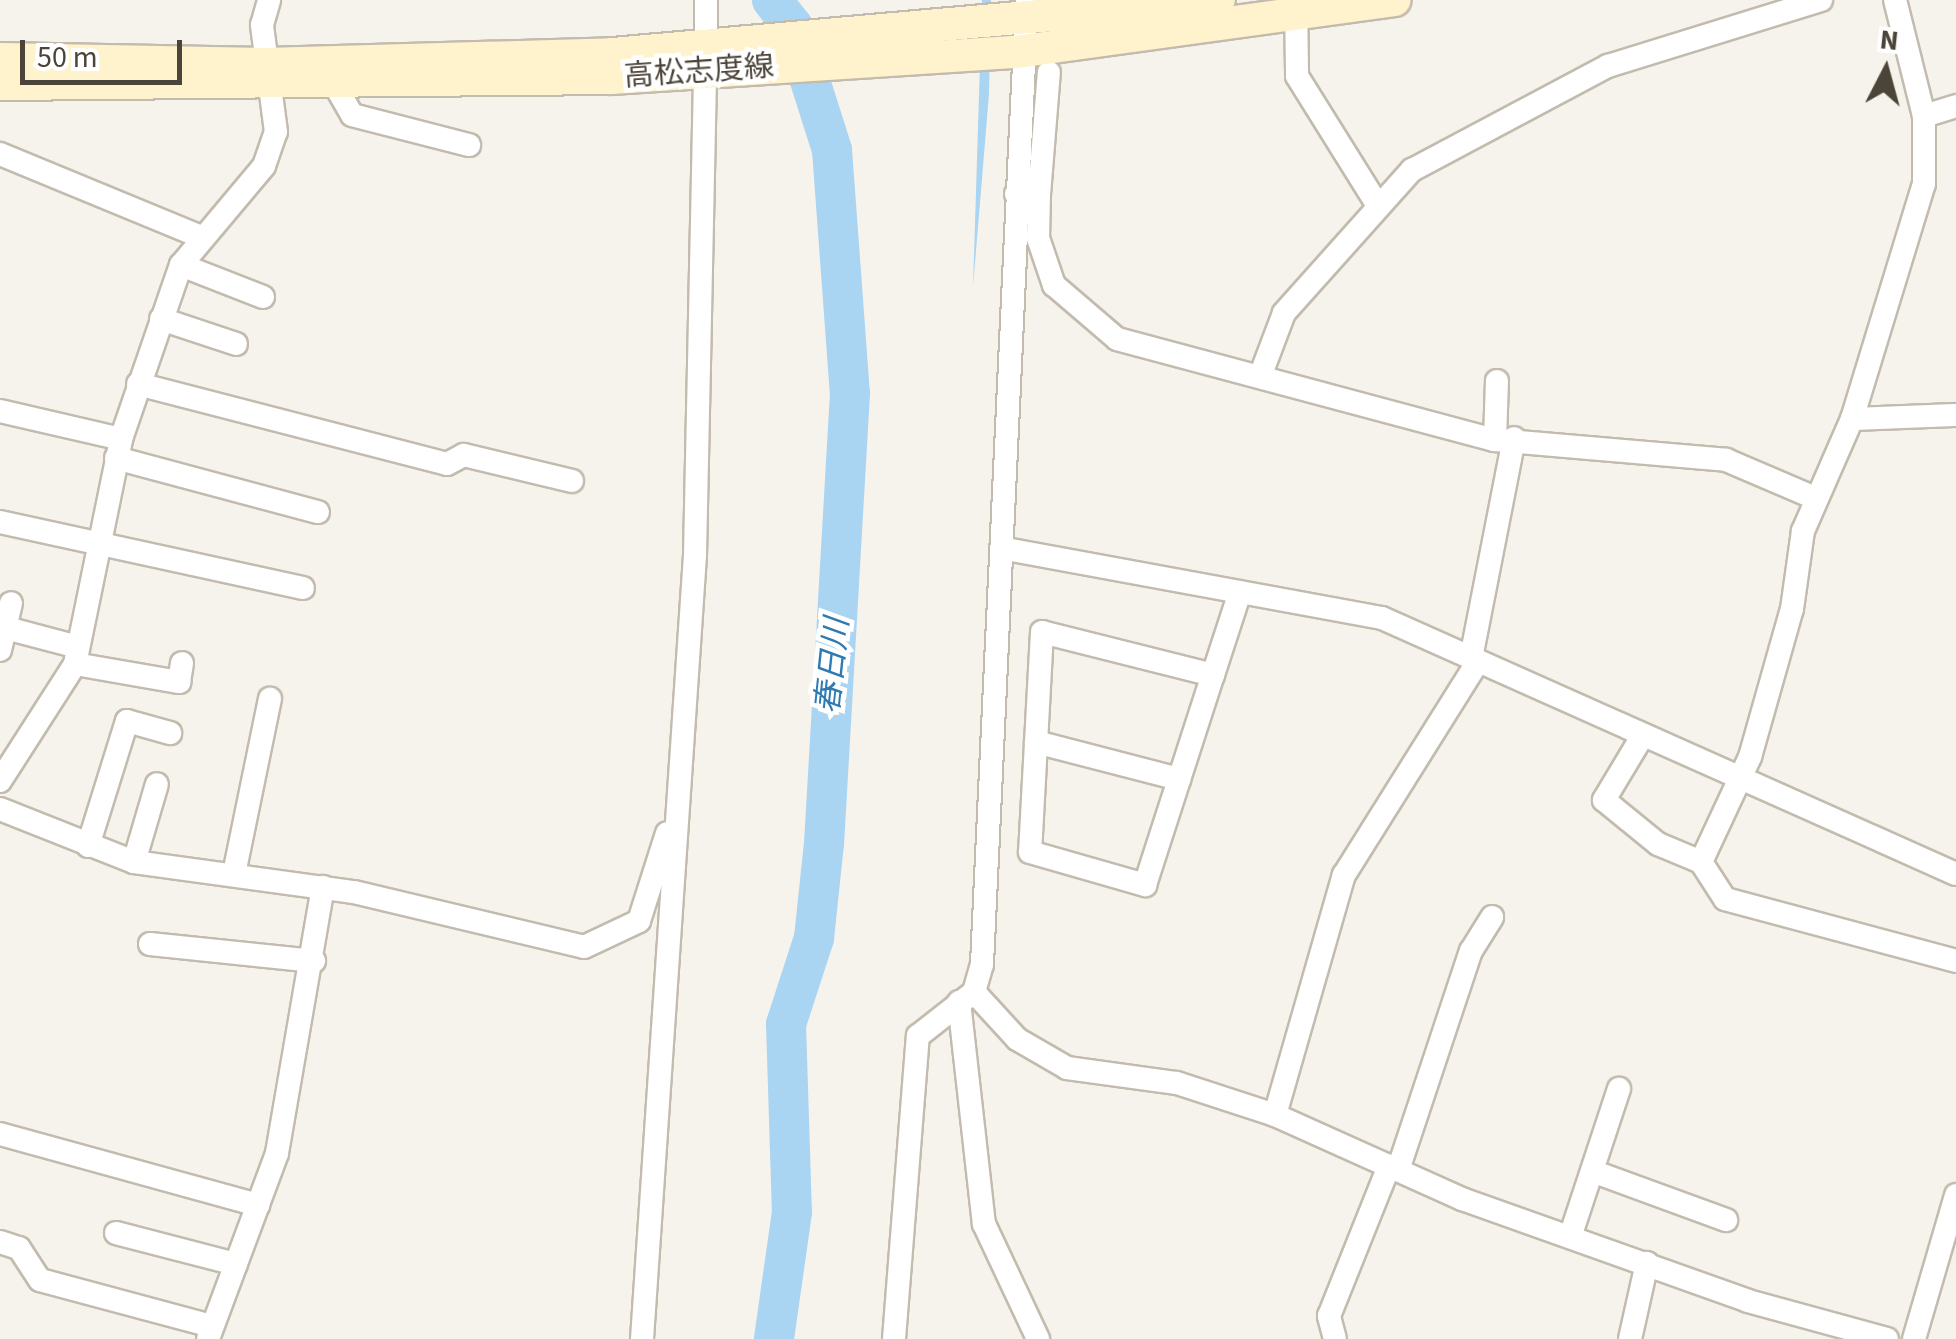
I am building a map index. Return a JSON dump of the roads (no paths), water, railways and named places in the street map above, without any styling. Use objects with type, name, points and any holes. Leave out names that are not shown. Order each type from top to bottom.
[{"type":"main road","name":"高松志度線","points":[[1027,36],[1219,0]]},
{"type":"main road","name":"高松志度線","points":[[0,59],[270,76],[336,87],[1027,36],[1394,0]]},
{"type":"main road","name":"高松志度線","points":[[0,84],[713,58]]},
{"type":"street","points":[[0,781],[77,655],[96,543],[118,448],[181,264],[199,236],[264,166],[270,76],[269,0]]},
{"type":"street","points":[[642,1339],[702,390],[713,58],[706,0]]},
{"type":"street","points":[[1261,374],[1284,313],[1377,204],[1412,170],[1529,101],[1822,0]]},
{"type":"street","points":[[1700,862],[1737,777],[1792,609],[1815,498],[1852,419],[1924,184],[1924,116],[1895,0]]},
{"type":"street","points":[[1295,8],[1297,76],[1377,204]]},
{"type":"street","points":[[1027,36],[1028,194],[1006,550],[966,997],[984,1224],[1038,1339]]},
{"type":"street","points":[[336,87],[352,115],[468,145]]},
{"type":"street","points":[[1924,116],[1956,106]]},
{"type":"street","points":[[0,154],[199,236]]},
{"type":"street","points":[[1028,194],[1054,285],[1117,339],[1505,439],[1726,460],[1815,498]]},
{"type":"street","points":[[181,264],[263,297]]},
{"type":"street","points":[[162,319],[236,344]]},
{"type":"street","points":[[1276,1114],[1344,875],[1474,660],[1505,439],[1497,381]]},
{"type":"street","points":[[138,384],[447,464],[464,455],[572,482]]},
{"type":"street","points":[[0,412],[318,512]]},
{"type":"street","points":[[1852,419],[1956,416]]},
{"type":"street","points":[[0,522],[303,588]]},
{"type":"street","points":[[1006,550],[1382,618],[1956,874]]},
{"type":"street","points":[[1213,674],[1042,632],[1030,852],[1146,885],[1240,592]]},
{"type":"street","points":[[11,603],[3,639],[179,682],[182,663]]},
{"type":"street","points":[[234,874],[244,772],[270,699]]},
{"type":"street","points":[[88,846],[127,721],[170,733]]},
{"type":"street","points":[[1643,735],[1604,800],[1658,844],[1700,862],[1738,908],[1824,921],[1956,962]]},
{"type":"street","points":[[1036,742],[1180,779]]},
{"type":"street","points":[[134,862],[157,784]]},
{"type":"street","points":[[0,809],[134,862],[324,887],[584,947],[639,921],[678,799]]},
{"type":"street","points":[[0,1242],[20,1248],[40,1280],[210,1332],[258,1205],[301,1056],[324,887]]},
{"type":"street","points":[[1335,1339],[1329,1316],[1394,1168],[1471,952],[1492,917]]},
{"type":"street","points":[[150,944],[314,961]]},
{"type":"street","points":[[966,997],[1017,1039],[1067,1068],[1178,1083],[1276,1114],[1394,1168],[1648,1263],[1886,1339]]},
{"type":"street","points":[[894,1339],[918,1036],[966,997]]},
{"type":"street","points":[[1571,1234],[1619,1088]]},
{"type":"street","points":[[0,1134],[258,1205]]},
{"type":"street","points":[[1592,1171],[1726,1220]]},
{"type":"street","points":[[1914,1339],[1956,1194]]},
{"type":"street","points":[[116,1233],[236,1264]]},
{"type":"street","points":[[1630,1339],[1648,1263]]},
{"type":"water","points":[[982,0],[991,0],[989,94],[973,287]]},
{"type":"waterway","name":"春日川","points":[[772,0],[793,27],[832,150],[850,393],[824,843],[814,938],[786,1024],[792,1212],[774,1339]]}]
